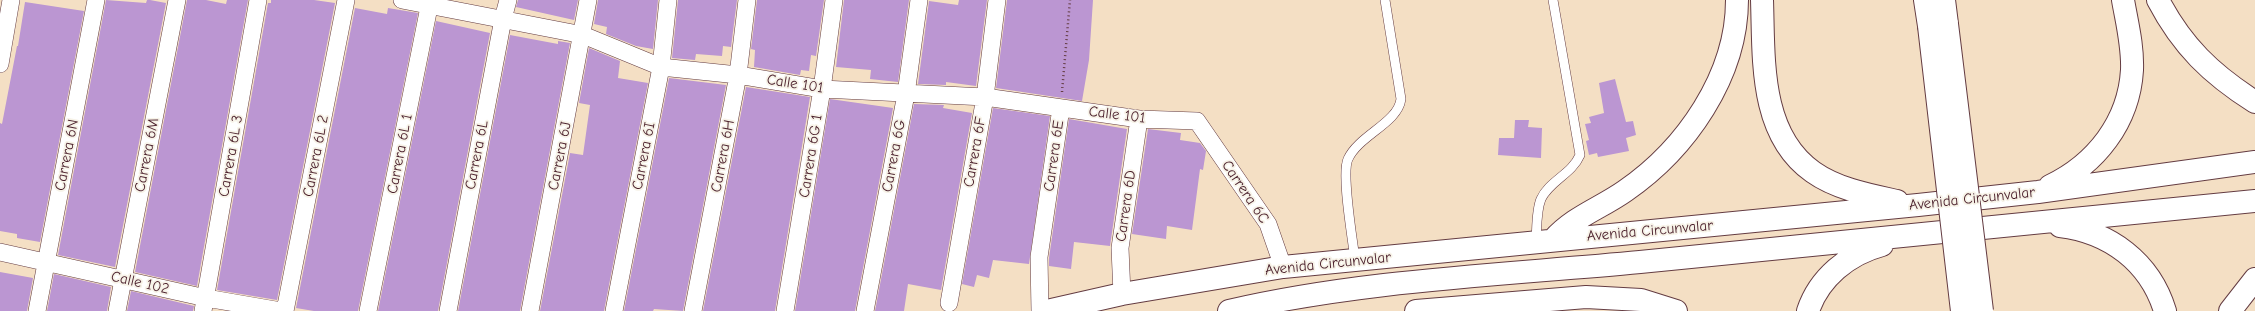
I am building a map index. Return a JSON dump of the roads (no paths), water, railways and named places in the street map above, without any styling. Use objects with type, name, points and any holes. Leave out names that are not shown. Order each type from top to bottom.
[{"type":"highway","points":[[1544,241],[1580,216],[1613,199],[1642,178],[1669,155],[1686,134],[1700,115],[1722,72],[1733,36],[1736,0]]},
{"type":"highway","points":[[1762,0],[1768,93],[1780,131],[1795,155],[1814,173],[1840,185],[1872,196],[1918,205]]},
{"type":"highway","points":[[1925,0],[1938,25],[1982,311]]},
{"type":"highway","points":[[1944,0],[1938,25],[1962,311]]},
{"type":"highway","points":[[2038,192],[2065,179],[2087,162],[2105,142],[2120,119],[2129,91],[2132,69],[2130,35],[2123,0]]},
{"type":"highway","points":[[2158,0],[2172,26],[2191,51],[2214,73],[2255,102]]},
{"type":"highway","name":"Avenida Circunvalar","points":[[1047,311],[1122,294],[1283,267],[1918,205],[2038,192],[2255,162]]},
{"type":"highway","name":"Avenida Circunvalar","points":[[1229,311],[1288,298],[1406,284],[1919,235],[2255,200]]},
{"type":"highway","points":[[2031,223],[2079,230],[2095,234],[2116,245],[2138,263],[2147,274],[2157,289],[2165,311]]},
{"type":"highway","points":[[1808,311],[1821,286],[1834,271],[1845,262],[1875,247],[1919,235]]},
{"type":"highway","points":[[1504,302],[1579,268]]},
{"type":"highway","points":[[2230,311],[2255,279]]},
{"type":"highway","points":[[1406,284],[1478,305]]},
{"type":"highway","points":[[1416,311],[1504,302],[1604,297],[1652,302],[1676,311]]},
{"type":"street","points":[[0,64],[12,0]]},
{"type":"street","name":"Carrera 6N","points":[[38,311],[46,261],[96,0]]},
{"type":"street","name":"Carrera 6M","points":[[117,311],[177,0]]},
{"type":"street","name":"Carrera 6L 3","points":[[205,304],[258,0]]},
{"type":"street","name":"Carrera 6L 2","points":[[285,311],[346,0]]},
{"type":"street","name":"Calle 101","points":[[402,0],[433,3],[583,35],[661,67],[738,75],[822,89],[985,97],[1139,119],[1197,121]]},
{"type":"street","name":"Carrera 6L","points":[[448,311],[503,19],[508,0]]},
{"type":"street","name":"Carrera 6J","points":[[530,311],[583,35],[588,0]]},
{"type":"street","name":"Carrera 6I","points":[[614,311],[661,67],[668,0]]},
{"type":"street","name":"Carrera 6H","points":[[694,311],[738,75],[747,0]]},
{"type":"street","name":"Carrera 6G 1","points":[[785,311],[822,89],[834,0]]},
{"type":"street","name":"Carrera 6G","points":[[865,311],[906,94],[919,0]]},
{"type":"street","name":"Carrera 6F","points":[[949,303],[985,97],[997,0]]},
{"type":"street","name":"Carrera 6L 1","points":[[368,311],[433,3]]},
{"type":"street","name":"Carrera 6E","points":[[1040,311],[1039,257],[1061,108]]},
{"type":"street","name":"Carrera 6D","points":[[1122,294],[1120,248],[1139,119]]},
{"type":"street","name":"Carrera 6C","points":[[1197,121],[1268,224],[1283,267]]},
{"type":"street","name":"Calle 102","points":[[0,252],[122,279],[205,304],[281,311]]},
{"type":"lane","points":[[1355,260],[1347,192],[1347,161],[1357,144],[1396,112],[1401,99],[1385,0]]},
{"type":"lane","points":[[1544,241],[1540,200],[1545,192],[1577,163],[1580,156],[1553,0]]}]
